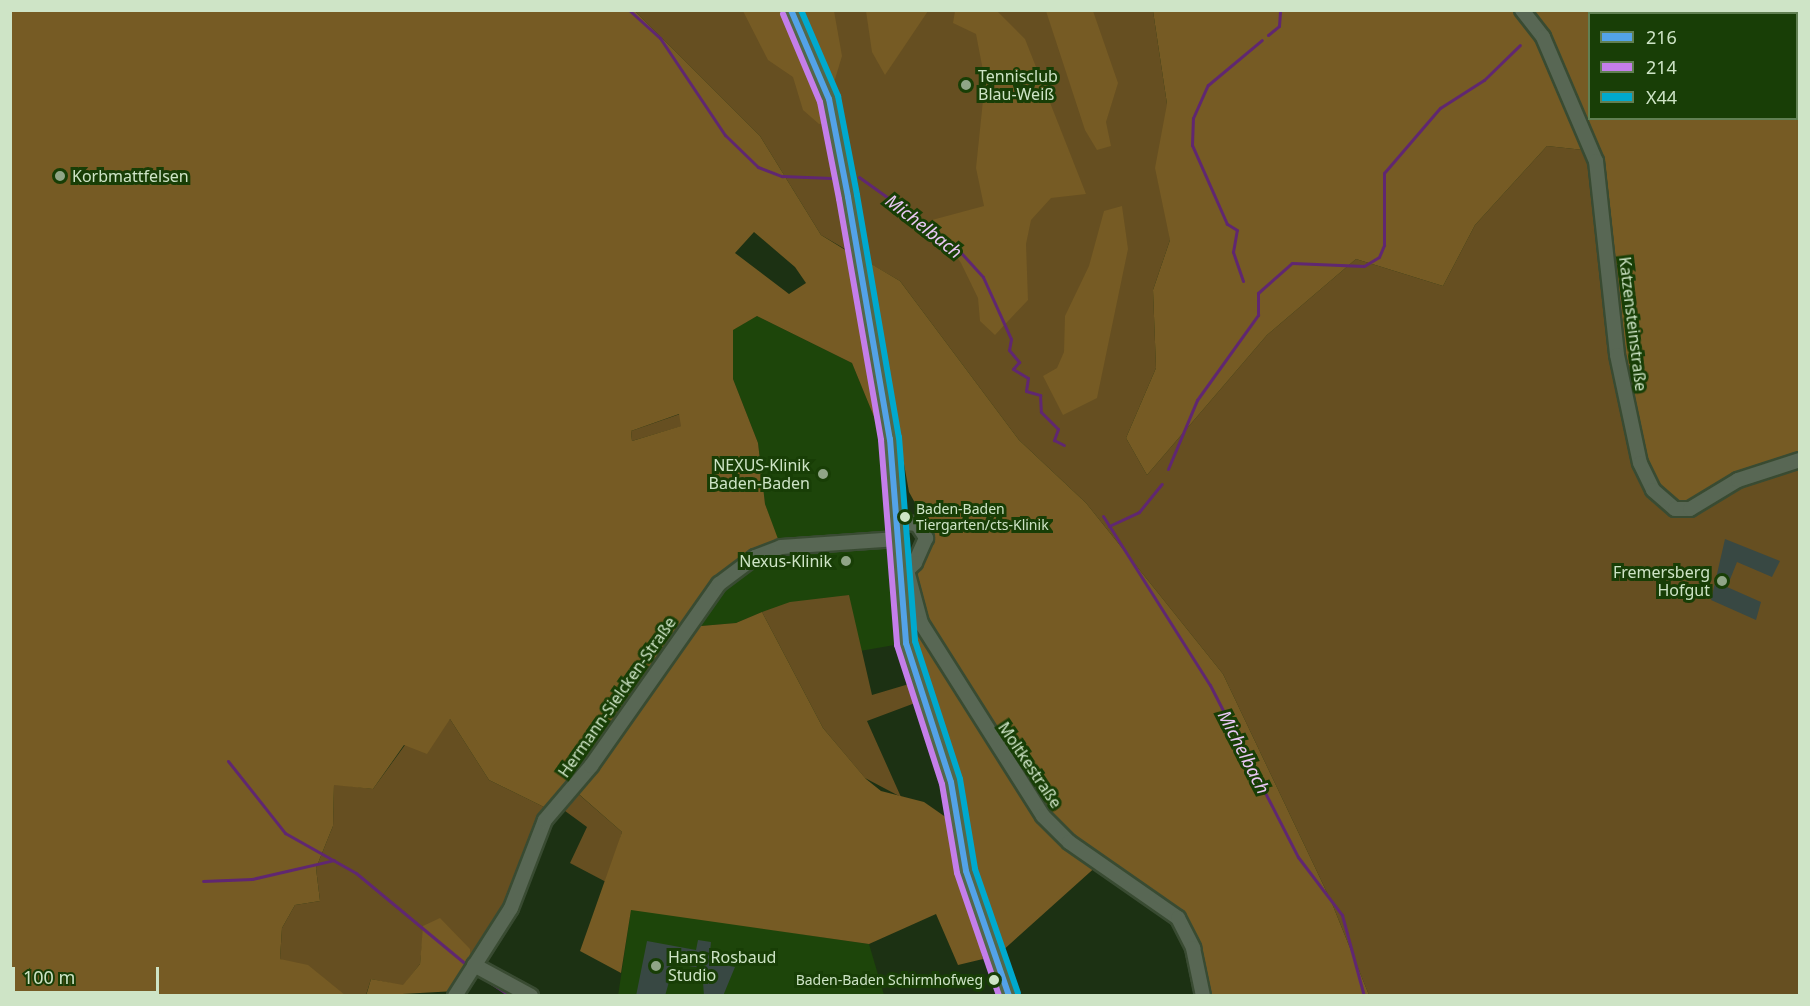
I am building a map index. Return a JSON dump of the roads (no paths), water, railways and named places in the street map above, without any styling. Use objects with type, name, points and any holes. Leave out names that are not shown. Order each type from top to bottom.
[{"type":"main road","points":[[791,10],[832,110],[890,440],[903,576],[906,643],[951,782],[966,871],[1008,996]]},
{"type":"street","name":"Katzensteinstraße","points":[[1522,10],[1543,38],[1596,161],[1617,355],[1640,463],[1653,490],[1675,509],[1690,509],[1738,480],[1800,459]]},
{"type":"street","points":[[897,531],[917,524],[926,538],[903,576]]},
{"type":"street","name":"Hermann-Sielcken-Straße","points":[[455,996],[511,908],[545,820],[597,758],[719,584],[755,557],[781,547],[897,531]]},
{"type":"street","name":"Moltkestraße","points":[[903,576],[921,623],[1043,816],[1069,842],[1178,918],[1190,940],[1203,996]]},
{"type":"street","points":[[472,968],[531,996]]},
{"type":"waterway","name":"Michelbach","points":[[629,10],[660,38],[725,135],[758,167],[782,176],[831,178]]},
{"type":"waterway","points":[[1268,35],[1279,26],[1280,10]]},
{"type":"waterway","points":[[1243,281],[1233,252],[1237,230],[1227,224],[1192,145],[1193,118],[1208,85],[1262,40]]},
{"type":"waterway","points":[[1168,469],[1197,400],[1258,315],[1258,293],[1292,263],[1364,266],[1379,257],[1384,245],[1384,173],[1440,108],[1484,80],[1520,45]]},
{"type":"waterway","name":"Michelbach","points":[[859,177],[954,245],[983,277],[1011,339],[1009,350],[1019,362],[1013,369],[1028,378],[1026,391],[1040,395],[1041,412],[1058,429],[1054,440],[1064,445]]},
{"type":"waterway","points":[[1109,526],[1139,512],[1162,484]]},
{"type":"waterway","name":"Michelbach","points":[[1103,516],[1210,685],[1298,857],[1342,915],[1364,996]]},
{"type":"waterway","points":[[228,761],[285,833],[356,873],[468,966]]},
{"type":"waterway","points":[[203,881],[252,879],[334,860]]},
{"type":"waterway","points":[[485,979],[510,996]]},
{"type":"place","name":"Tennisclub Blau-Weiß","points":[[966,85]]},
{"type":"place","name":"Korbmattfelsen","points":[[60,176]]},
{"type":"place","name":"NEXUS-Klinik Baden-Baden","points":[[823,474]]},
{"type":"place","name":"Baden-Baden Tiergarten/cts-Klinik","points":[[905,517]]},
{"type":"place","name":"Nexus-Klinik","points":[[846,561]]},
{"type":"place","name":"Fremersberg Hofgut","points":[[1722,581]]},
{"type":"place","name":"Hans Rosbaud Studio","points":[[656,966]]},
{"type":"place","name":"Baden-Baden Schirmhofweg","points":[[994,980]]}]
